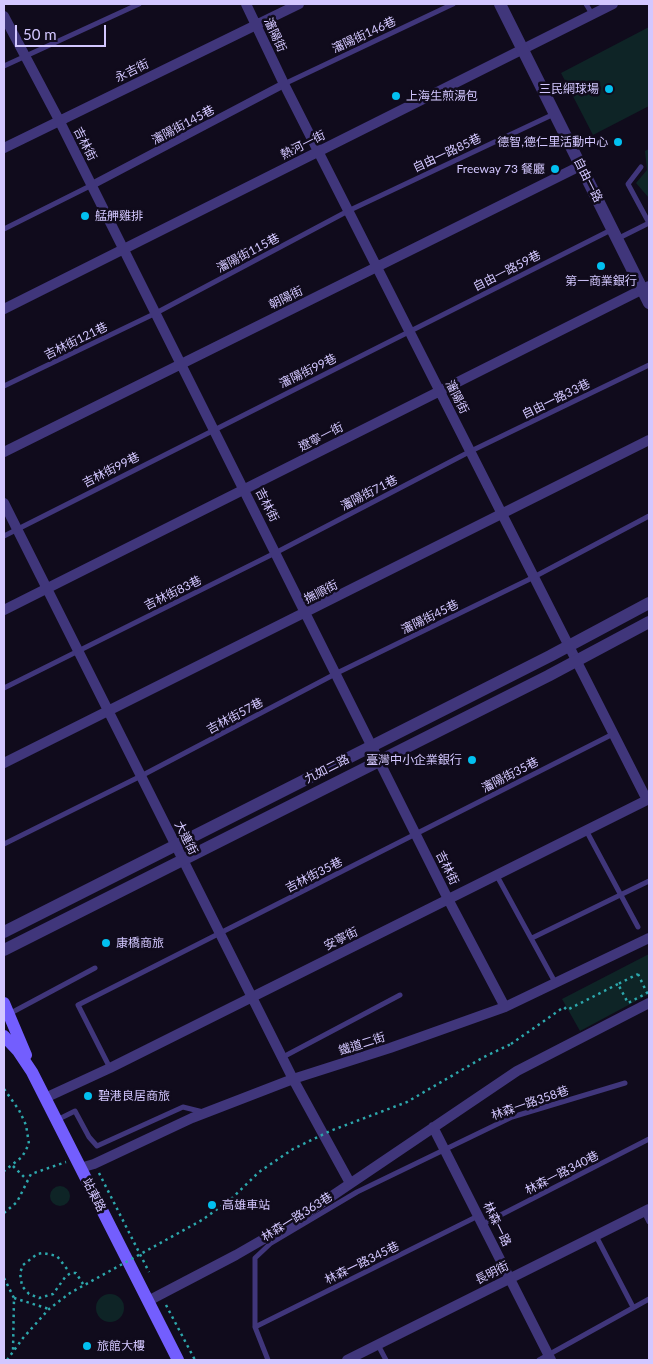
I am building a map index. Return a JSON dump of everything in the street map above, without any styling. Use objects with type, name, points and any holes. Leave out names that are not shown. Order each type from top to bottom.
[{"type":"main road","points":[[6,1008],[32,1072]]},
{"type":"main road","name":"站東路","points":[[4,1036],[18,1051],[32,1072],[178,1360]]},
{"type":"street","name":"瀋陽街","points":[[246,4],[376,267],[503,515],[532,578],[648,801]]},
{"type":"street","name":"永吉街","points":[[4,148],[299,4]]},
{"type":"street","name":"自由一路","points":[[500,4],[580,166],[646,288],[649,302]]},
{"type":"street","name":"熱河一街","points":[[4,309],[613,4]]},
{"type":"street","name":"吉林街","points":[[4,16],[92,185],[277,552],[448,899],[505,1007]]},
{"type":"street","name":"瀋陽街145巷","points":[[92,185],[284,84]]},
{"type":"street","name":"朝陽街","points":[[4,452],[580,166]]},
{"type":"street","name":"遼寧一街","points":[[4,610],[646,288]]},
{"type":"street","name":"撫順街","points":[[4,763],[503,515],[649,440]]},
{"type":"street","name":"大連街","points":[[4,502],[293,1079],[350,1183]]},
{"type":"street","name":"九如二路","points":[[4,932],[373,746],[649,603]]},
{"type":"street","name":"九如二路","points":[[4,950],[380,761],[649,622]]},
{"type":"street","name":"安寧街","points":[[45,1098],[110,1068],[648,801]]},
{"type":"street","name":"鐵道二街","points":[[80,1168],[94,1164],[206,1112],[293,1079],[390,1048],[505,1007],[649,938]]},
{"type":"street","points":[[148,1301],[266,1238],[517,1071],[649,1003]]},
{"type":"street","name":"林森一路","points":[[433,1127],[510,1278],[547,1359]]},
{"type":"street","name":"長明街","points":[[347,1360],[646,1210]]},
{"type":"lane","points":[[4,66],[24,55],[140,4]]},
{"type":"lane","name":"瀋陽街146巷","points":[[284,84],[453,4]]},
{"type":"lane","points":[[586,4],[592,14]]},
{"type":"lane","name":"自由一路85巷","points":[[348,211],[554,113]]},
{"type":"lane","points":[[641,167],[628,184],[649,223]]},
{"type":"lane","points":[[4,229],[92,185]]},
{"type":"lane","name":"瀋陽街115巷","points":[[156,313],[348,211]]},
{"type":"lane","name":"自由一路59巷","points":[[410,331],[616,234],[649,223]]},
{"type":"lane","name":"吉林街121巷","points":[[4,386],[156,313]]},
{"type":"lane","name":"瀋陽街99巷","points":[[214,428],[410,331]]},
{"type":"lane","name":"自由一路33巷","points":[[471,451],[649,365]]},
{"type":"lane","name":"吉林街99巷","points":[[4,536],[214,428]]},
{"type":"lane","name":"瀋陽街71巷","points":[[277,552],[471,451]]},
{"type":"lane","name":"瀋陽街45巷","points":[[337,673],[532,578],[649,516]]},
{"type":"lane","name":"吉林街83巷","points":[[4,688],[277,552]]},
{"type":"lane","name":"吉林街57巷","points":[[4,844],[141,776],[337,673]]},
{"type":"lane","name":"瀋陽街35巷","points":[[416,834],[613,734]]},
{"type":"lane","points":[[587,832],[638,927]]},
{"type":"lane","name":"吉林街35巷","points":[[110,1068],[78,1005],[221,935],[416,834]]},
{"type":"lane","points":[[497,876],[556,984]]},
{"type":"lane","points":[[532,938],[649,881]]},
{"type":"lane","points":[[6,1008],[95,968]]},
{"type":"lane","points":[[283,1057],[400,995]]},
{"type":"lane","name":"林森一路358巷","points":[[445,1148],[512,1117],[625,1083]]},
{"type":"lane","points":[[57,1120],[75,1111],[89,1137],[97,1146],[183,1107],[206,1112]]},
{"type":"lane","name":"林森一路340巷","points":[[481,1220],[649,1139]]},
{"type":"lane","name":"林森一路363巷","points":[[268,1360],[255,1327],[255,1258],[271,1243],[357,1192],[445,1148]]},
{"type":"lane","points":[[646,1210],[649,1222]]},
{"type":"lane","name":"林森一路345巷","points":[[255,1327],[481,1220]]},
{"type":"lane","points":[[596,1236],[633,1307]]},
{"type":"lane","points":[[547,1359],[649,1298]]},
{"type":"lane","points":[[378,1345],[386,1360]]},
{"type":"path","points":[[7,1360],[49,1309],[83,1284],[202,1220],[230,1200],[259,1172],[300,1145],[330,1131],[407,1102],[484,1057],[512,1044],[564,1007],[567,1010],[618,984],[638,974],[648,993],[628,1003],[618,984]]},
{"type":"path","points":[[645,988],[649,986]]},
{"type":"path","points":[[4,1090],[19,1110],[29,1134],[27,1151],[13,1166],[4,1172]]},
{"type":"path","points":[[4,1213],[17,1202],[27,1180],[35,1171],[60,1165]]},
{"type":"path","points":[[13,1166],[27,1180]]},
{"type":"path","points":[[107,1190],[150,1272]]},
{"type":"path","points":[[67,1269],[56,1256],[48,1253],[37,1254],[23,1265],[20,1272],[22,1286],[29,1294],[40,1298],[53,1294],[66,1276],[71,1273],[76,1273],[83,1284]]},
{"type":"path","points":[[4,1278],[14,1298],[13,1352]]},
{"type":"path","points":[[14,1298],[49,1309]]},
{"type":"path","points":[[166,1305],[195,1360]]},
{"type":"green space","name":"三民網球場","points":[[649,27],[649,106],[593,135],[561,73]]},
{"type":"green space","points":[[649,149],[649,198],[636,183],[647,170],[645,151]]},
{"type":"green space","points":[[649,954],[649,994],[580,1031],[562,999]]},
{"type":"green space","points":[[56,1186],[64,1186],[70,1192],[70,1200],[64,1206],[56,1206],[50,1200],[50,1192]]},
{"type":"green space","points":[[110,1294],[120,1298],[124,1308],[120,1318],[110,1322],[100,1318],[96,1308],[100,1298]]},
{"type":"place","name":"三民網球場","points":[[609,89]]},
{"type":"place","name":"上海生煎湯包","points":[[396,96]]},
{"type":"place","name":"德智,德仁里活動中心","points":[[618,142]]},
{"type":"place","name":"Freeway 73 餐廳","points":[[555,169]]},
{"type":"place","name":"艋舺雞排","points":[[85,216]]},
{"type":"place","name":"第一商業銀行","points":[[601,266]]},
{"type":"place","name":"臺灣中小企業銀行","points":[[472,760]]},
{"type":"place","name":"康橋商旅","points":[[106,943]]},
{"type":"place","name":"碧港良居商旅","points":[[88,1096]]},
{"type":"place","name":"高雄車站","points":[[212,1205]]},
{"type":"place","name":"旅館大樓","points":[[87,1346]]}]
